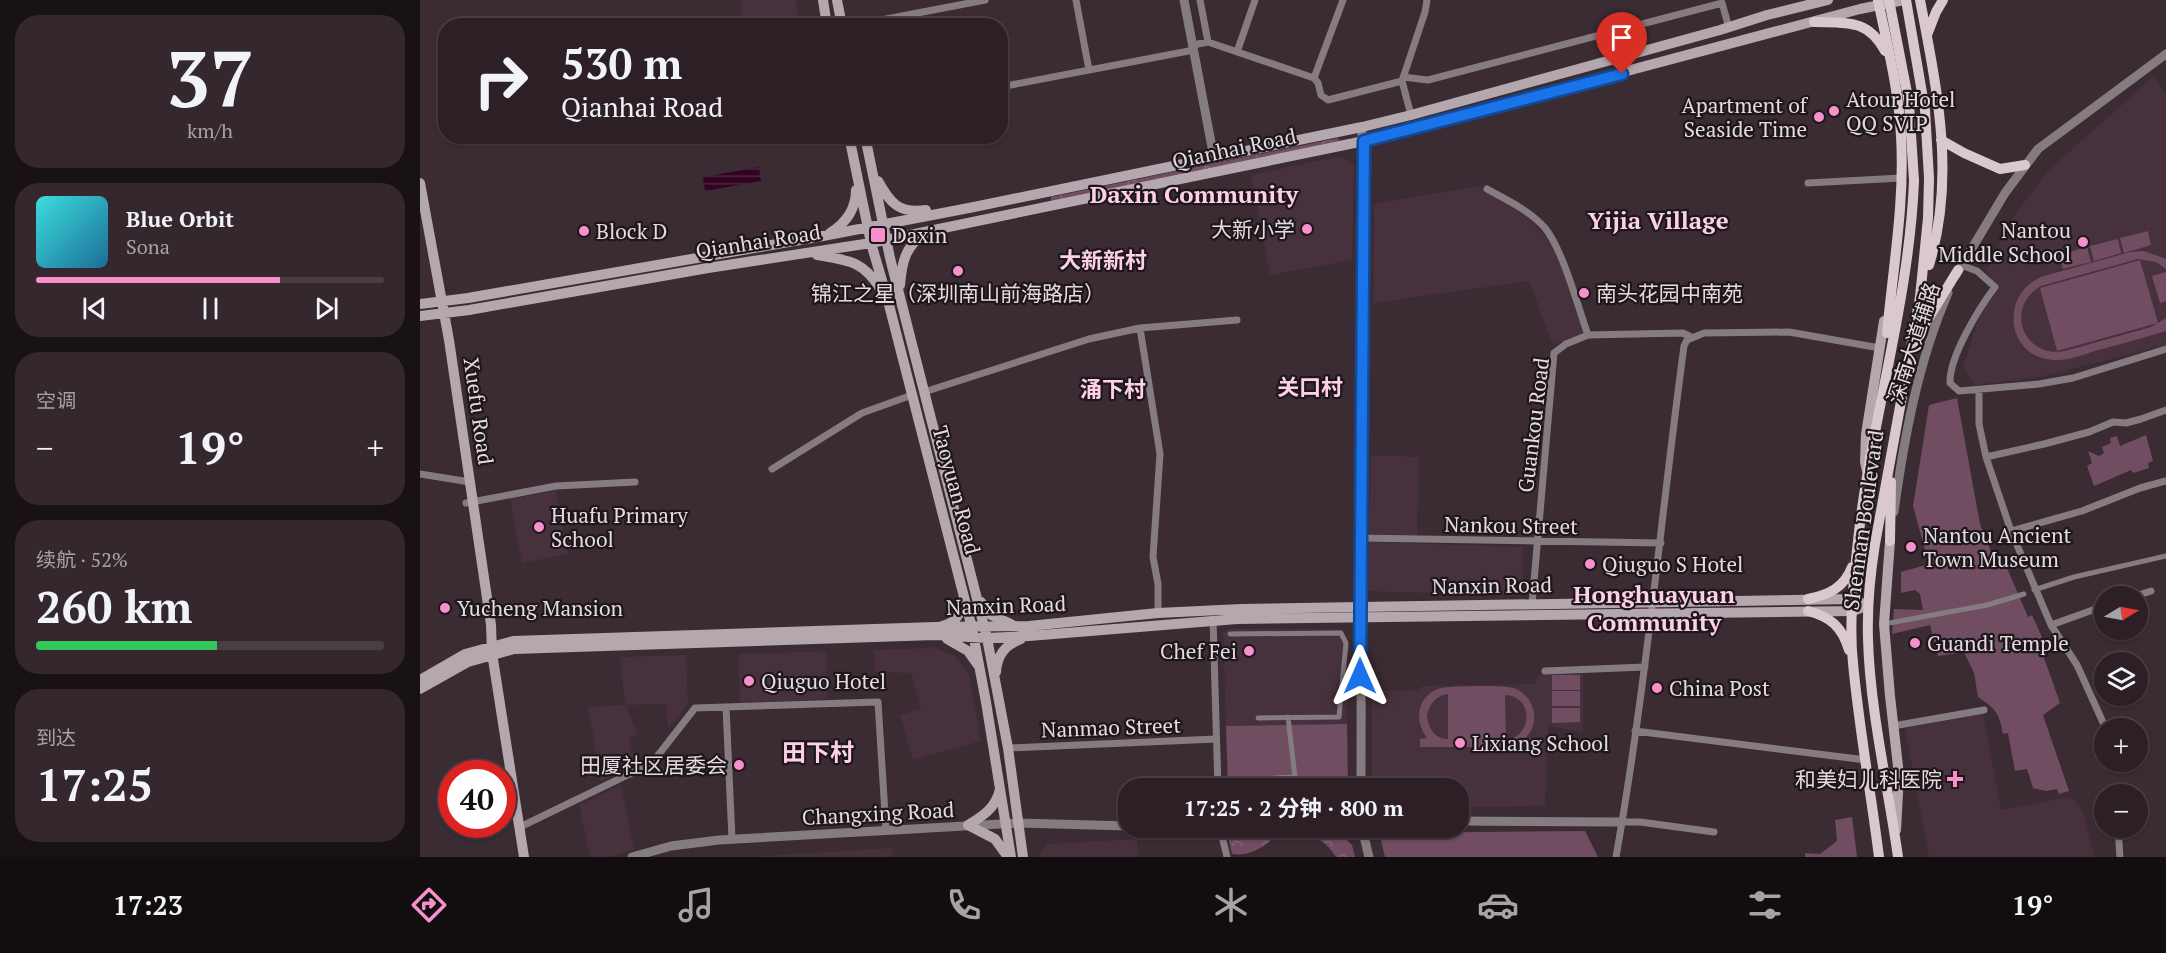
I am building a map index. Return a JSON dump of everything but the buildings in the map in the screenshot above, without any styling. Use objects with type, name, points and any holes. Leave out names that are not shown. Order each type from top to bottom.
[{"type":"main road","points":[[823,0],[826,18]]},
{"type":"main road","points":[[837,0],[840,18]]},
{"type":"main road","name":"Qianhai Road","points":[[420,316],[440,308],[883,225],[1362,127],[1828,0]]},
{"type":"main road","name":"Qianhai Road","points":[[420,304],[440,308],[808,253],[930,231],[1364,141],[1882,2],[1905,0]]},
{"type":"main road","name":"Shennan Boulevard","points":[[1905,0],[1925,110],[1929,178],[1928,218],[1920,297]]},
{"type":"main road","name":"Shennan Boulevard","points":[[1898,857],[1871,681],[1868,605],[1875,544],[1910,347],[1920,297],[1936,241],[1942,206],[1944,170],[1941,140],[1934,77],[1920,0]]},
{"type":"main road","points":[[1927,35],[1943,0]]},
{"type":"main road","name":"Shennan Boulevard","points":[[1881,399],[1899,227],[1901,178],[1901,135],[1882,2]]},
{"type":"main road","name":"Shennan Boulevard","points":[[1879,857],[1853,662],[1853,599],[1857,547],[1868,478],[1911,236],[1914,182],[1908,103],[1882,2]]},
{"type":"main road","points":[[1814,22],[1852,24],[1869,30],[1880,41],[1887,54],[1894,77]]},
{"type":"main road","points":[[1941,140],[2000,169],[2025,165]]},
{"type":"main road","name":"Taoyuan Road","points":[[851,144],[871,243],[973,632],[1000,783],[1010,857]]},
{"type":"main road","name":"Taoyuan Road","points":[[866,144],[886,240],[986,633],[1008,748],[1023,857]]},
{"type":"main road","points":[[870,164],[886,195],[902,210],[974,207]]},
{"type":"main road","points":[[823,236],[838,227],[851,212],[856,197],[856,168]]},
{"type":"main road","name":"Xuefu Road","points":[[420,183],[524,857]]},
{"type":"main road","name":"Xuefu Road","points":[[420,214],[440,308]]},
{"type":"main road","points":[[900,295],[902,262],[905,253],[916,240],[930,231]]},
{"type":"main road","points":[[808,253],[846,259],[858,264],[871,275],[888,301]]},
{"type":"main road","name":"深南大道辅路","points":[[1868,478],[1865,448],[1894,258]]},
{"type":"main road","points":[[1910,347],[1960,267]]},
{"type":"main road","points":[[1890,541],[1891,452]]},
{"type":"main road","name":"深南大道辅路","points":[[1890,541],[1884,624],[1899,776],[1896,840]]},
{"type":"main road","points":[[1808,599],[1828,593],[1845,581],[1853,565],[1857,547]]},
{"type":"main road","points":[[935,631],[957,618],[963,604],[963,592]]},
{"type":"main road","points":[[977,596],[997,619],[1029,631]]},
{"type":"main road","name":"Nanxin Road","points":[[420,680],[465,654],[492,649],[935,631],[986,633],[1532,604],[1853,599],[1868,605]]},
{"type":"main road","name":"Nanxin Road","points":[[1029,631],[1158,613],[1241,609],[1360,613],[1652,615],[1853,611],[1868,605]]},
{"type":"main road","points":[[1808,611],[1827,617],[1835,623],[1843,634],[1853,662]]},
{"type":"main road","points":[[935,631],[968,651],[981,674]]},
{"type":"main road","points":[[995,681],[996,666],[1002,652],[1029,631]]},
{"type":"main road","name":"Nanxin Road","points":[[420,689],[492,649]]},
{"type":"main road","points":[[1000,783],[997,798],[992,807],[968,825],[995,839],[1010,857]]},
{"type":"street","points":[[892,18],[985,0]]},
{"type":"street","points":[[1076,0],[1089,70]]},
{"type":"street","points":[[1185,0],[1214,158]]},
{"type":"street","points":[[1200,0],[1208,42]]},
{"type":"street","points":[[1237,52],[1255,0]]},
{"type":"street","points":[[1314,78],[1342,0]]},
{"type":"street","points":[[1411,115],[1403,79],[1427,0]]},
{"type":"street","points":[[1008,85],[1194,48],[1208,42],[1314,78],[1318,82],[1321,95],[1331,100],[1403,79],[1428,80],[1722,3],[1729,28]]},
{"type":"street","name":"深南大道辅路","points":[[1890,541],[1908,431],[1921,370],[1932,335],[1960,267],[2005,193],[2025,165],[2048,141],[2166,54]]},
{"type":"street","points":[[1360,778],[1364,141],[1362,127]]},
{"type":"street","points":[[1808,183],[1901,178]]},
{"type":"street","points":[[1487,189],[1527,212],[1545,228],[1556,244],[1588,335]]},
{"type":"street","points":[[1960,267],[1977,271],[1995,287],[1971,325],[1951,373],[1950,383],[1955,390],[2039,384],[2073,378],[2166,349]]},
{"type":"street","points":[[924,392],[1089,339],[1140,328],[1237,320]]},
{"type":"street","points":[[1140,328],[1160,454],[1153,557],[1158,584],[1158,613]]},
{"type":"street","name":"Guankou Road","points":[[1532,604],[1554,353],[1566,344],[1588,335],[1683,333],[1691,337],[1704,333],[1790,332],[1880,348]]},
{"type":"street","points":[[1616,857],[1652,615],[1684,346],[1691,337]]},
{"type":"street","points":[[1979,390],[1980,424],[1986,457],[2011,531],[2034,590],[2051,625],[2077,665],[2101,718]]},
{"type":"street","points":[[771,469],[862,412],[912,395]]},
{"type":"street","points":[[1986,457],[2089,432],[2113,422],[2126,423],[2166,410]]},
{"type":"street","points":[[420,474],[466,482]]},
{"type":"street","points":[[2011,531],[2082,512],[2140,488],[2166,481]]},
{"type":"street","points":[[469,503],[556,486],[635,482]]},
{"type":"street","name":"Nankou Street","points":[[1361,538],[1661,543]]},
{"type":"street","points":[[2034,590],[2074,577],[2166,556]]},
{"type":"street","points":[[1884,624],[1987,606],[2024,594]]},
{"type":"street","points":[[2051,625],[2094,610]]},
{"type":"street","points":[[1213,620],[1218,778]]},
{"type":"street","points":[[1230,634],[1341,633],[1346,643],[1339,717],[1258,718]]},
{"type":"street","points":[[1545,671],[1645,667]]},
{"type":"street","points":[[520,827],[652,763],[695,708],[878,702],[886,830]]},
{"type":"street","points":[[726,707],[732,839]]},
{"type":"street","points":[[1893,726],[1984,710]]},
{"type":"street","points":[[1274,778],[1295,777],[1288,717]]},
{"type":"street","points":[[1635,731],[1866,760]]},
{"type":"street","name":"Nanmao Street","points":[[1008,748],[1216,739]]},
{"type":"street","points":[[1469,821],[1640,822],[1713,832]]},
{"type":"street","name":"Changxing Road","points":[[632,857],[687,843],[732,839],[1006,823],[1118,826]]},
{"type":"street","points":[[1222,838],[1227,857]]},
{"type":"street","points":[[1364,838],[1369,857]]},
{"type":"street","points":[[2119,838],[2120,857]]},
{"type":"shaded area","points":[[740,0],[795,0],[799,18],[743,18]]},
{"type":"shaded area","name":"Nantou Middle School","points":[[2153,77],[2166,93],[2166,345],[2040,377],[1975,385],[1963,367],[1979,316],[1998,288],[1986,270],[2015,214],[2049,170]]},
{"type":"shaded area","name":"大新小学","points":[[1341,156],[1354,164],[1352,260],[1270,275],[1251,175]]},
{"type":"shaded area","points":[[759,167],[761,181],[705,191],[703,177]]},
{"type":"shaded area","points":[[1479,186],[1533,213],[1530,219],[1554,246],[1585,333],[1553,345],[1529,281],[1373,303],[1374,204]]},
{"type":"shaded area","points":[[1371,455],[1419,457],[1417,535],[1369,534]]},
{"type":"shaded area","name":"Huafu Primary School","points":[[556,491],[568,554],[522,563],[510,499]]},
{"type":"shaded area","points":[[1369,542],[1523,547],[1522,596],[1367,591]]},
{"type":"shaded area","points":[[1228,629],[1340,629],[1347,639],[1347,724],[1226,726],[1223,632]]},
{"type":"shaded area","points":[[935,648],[955,656],[969,674],[981,741],[913,760],[900,715],[921,709],[911,673],[875,672],[874,650]]},
{"type":"shaded area","points":[[826,651],[827,699],[740,703],[738,654]]},
{"type":"shaded area","points":[[686,655],[688,704],[668,729],[666,704],[626,705],[638,735],[629,738],[636,764],[601,781],[588,707],[625,705],[620,657]]},
{"type":"shaded area","name":"Lixiang School","points":[[1583,674],[1583,732],[1548,726],[1545,806],[1469,807],[1469,778],[1372,778],[1372,696],[1377,691],[1417,690],[1423,686],[1536,684],[1537,675]]},
{"type":"shaded area","points":[[1983,714],[2001,810],[2063,798],[2072,799],[2084,815],[2095,857],[1929,857],[1905,728]]},
{"type":"shaded area","points":[[621,785],[634,849],[611,857],[590,857],[579,805]]},
{"type":"shaded area","points":[[1137,839],[1138,857],[1038,857],[1047,844]]},
{"type":"shaded area","points":[[892,848],[893,857],[747,857]]},
{"type":"green space","points":[[1338,138],[1339,141],[1051,201],[1051,197]]},
{"type":"green space","points":[[2148,231],[2151,245],[2124,253],[2120,238]]},
{"type":"green space","points":[[2118,239],[2121,253],[2094,261],[2090,246]]},
{"type":"green space","points":[[2087,247],[2091,262],[2063,269],[2059,255]]},
{"type":"green space","points":[[2144,251],[2166,259],[2166,269],[2156,262],[2138,259],[2041,286],[2030,295],[2023,306],[2021,318],[2023,329],[2038,347],[2050,351],[2065,351],[2151,327],[2166,318],[2166,331],[2064,360],[2038,356],[2025,348],[2017,337],[2014,309],[2020,296],[2030,284],[2044,276],[2130,252]]},
{"type":"green space","points":[[2140,260],[2158,323],[2057,351],[2040,288]]},
{"type":"green space","points":[[2166,272],[2166,301],[2160,303],[2152,276]]},
{"type":"green space","points":[[1957,398],[1980,524],[1996,564],[2004,561],[2028,617],[2032,615],[2045,644],[2042,652],[2060,703],[2043,715],[2069,791],[2059,794],[2057,789],[2046,791],[2033,788],[2027,769],[2015,771],[2008,733],[2003,734],[1996,712],[1978,697],[1974,673],[1964,652],[1938,656],[1930,625],[1892,634],[1894,609],[1923,610],[1920,594],[1915,590],[1901,593],[1901,572],[1929,564],[1913,506],[1929,405]]},
{"type":"green space","points":[[2146,435],[2153,461],[2148,463],[2149,468],[2133,473],[2131,470],[2094,486],[2087,466],[2092,463],[2088,451],[2099,456],[2104,453],[2102,447],[2111,443],[2110,438],[2117,436],[2120,446]]},
{"type":"green space","points":[[1552,675],[1580,675],[1580,690],[1552,690]]},
{"type":"green space","points":[[1467,686],[1499,686],[1521,691],[1533,709],[1533,724],[1525,739],[1535,739],[1534,747],[1420,747],[1420,739],[1427,738],[1420,723],[1420,708],[1433,691],[1441,688]],"holes":[[[1448,694],[1448,739],[1447,739],[1432,732],[1427,715],[1434,701]],[[1505,695],[1521,702],[1526,716],[1522,731],[1506,740]]]},
{"type":"green space","points":[[1552,691],[1580,691],[1580,706],[1552,706]]},
{"type":"green space","points":[[1552,708],[1580,708],[1580,722],[1552,723]]},
{"type":"green space","points":[[1347,724],[1348,778],[1228,778],[1226,726]]},
{"type":"green space","points":[[1852,817],[1857,857],[1805,857],[1805,853],[1820,854],[1837,841],[1835,820]]},
{"type":"green space","points":[[1585,831],[1598,857],[1385,857],[1381,840],[1383,838],[1469,838],[1469,832]]},
{"type":"green space","points":[[1228,838],[1273,838],[1258,850],[1245,854],[1232,854]]},
{"type":"green space","points":[[1315,838],[1345,838],[1352,845],[1355,857],[1336,857],[1327,845]]},
{"type":"place","name":"Atour Hotel QQ SVIP","points":[[1834,111]]},
{"type":"place","name":"Apartment of Seaside Time","points":[[1819,117]]},
{"type":"place","name":"大新小学","points":[[1307,229]]},
{"type":"place","name":"Block D","points":[[584,231]]},
{"type":"place","name":"Daxin","points":[[878,235]]},
{"type":"place","name":"Nantou Middle School","points":[[2083,242]]},
{"type":"place","name":"锦江之星（深圳南山前海路店）","points":[[958,271]]},
{"type":"place","name":"南头花园中南苑","points":[[1584,293]]},
{"type":"place","name":"Huafu Primary School","points":[[539,527]]},
{"type":"place","name":"Nantou Ancient Town Museum","points":[[1911,547]]},
{"type":"place","name":"Qiuguo S Hotel","points":[[1590,564]]},
{"type":"place","name":"Yucheng Mansion","points":[[445,608]]},
{"type":"place","name":"Guandi Temple","points":[[1915,643]]},
{"type":"place","name":"Chef Fei","points":[[1249,651]]},
{"type":"place","name":"Qiuguo Hotel","points":[[749,681]]},
{"type":"place","name":"China Post","points":[[1657,688]]},
{"type":"place","name":"Lixiang School","points":[[1460,743]]},
{"type":"place","name":"田厦社区居委会","points":[[739,765]]},
{"type":"place","name":"和美妇儿科医院","points":[[1955,779]]},
{"type":"district","name":"Daxin Community","points":[[1194,194]]},
{"type":"district","name":"Yijia Village","points":[[1658,220]]},
{"type":"district","name":"大新新村","points":[[1103,259]]},
{"type":"district","name":"关口村","points":[[1310,386]]},
{"type":"district","name":"涌下村","points":[[1113,388]]},
{"type":"district","name":"Honghuayuan Community","points":[[1654,608]]},
{"type":"district","name":"田下村","points":[[818,752]]},
{"type":"route","points":[[1360,676],[1364,141],[1622,74]]}]
